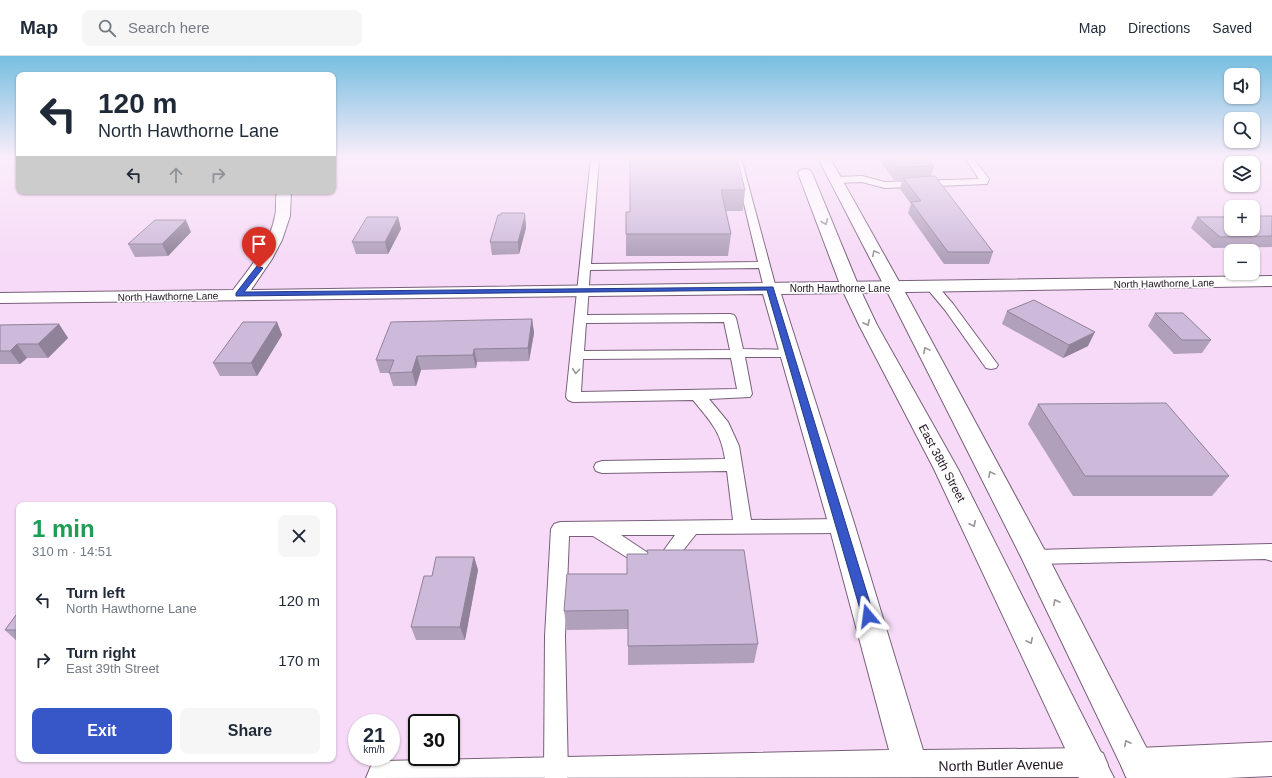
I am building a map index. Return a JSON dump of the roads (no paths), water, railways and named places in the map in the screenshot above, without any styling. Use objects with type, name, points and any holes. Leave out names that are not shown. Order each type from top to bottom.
[{"type":"street","name":"East 38th Street","points":[[812,192],[850,287],[868,325],[946,469],[1094,771]]},
{"type":"street","points":[[842,192],[1034,557],[1141,772],[1258,766]]},
{"type":"street","points":[[238,295],[259,268],[277,235],[284,212],[284,194]]},
{"type":"street","name":"North Hawthorne Lane","points":[[0,298],[582,290],[767,277],[850,287],[1272,281]]},
{"type":"street","points":[[767,277],[842,526],[912,772]]},
{"type":"street","name":"North Butler Avenue","points":[[383,778],[556,775],[1094,771]]},
{"type":"lane","points":[[580,319],[730,318],[745,394],[573,397],[584,267],[592,192]]},
{"type":"lane","points":[[584,267],[767,277],[745,192]]},
{"type":"lane","points":[[931,286],[949,307],[991,365]]},
{"type":"lane","points":[[577,355],[790,353]]},
{"type":"lane","points":[[697,395],[723,426],[731,446],[743,527]]},
{"type":"lane","points":[[602,467],[734,464]]},
{"type":"lane","points":[[556,775],[555,636],[560,530],[842,526]]},
{"type":"lane","points":[[668,557],[692,527]]},
{"type":"lane","points":[[597,529],[642,558]]},
{"type":"lane","points":[[1034,557],[1270,551],[1272,554]]}]
